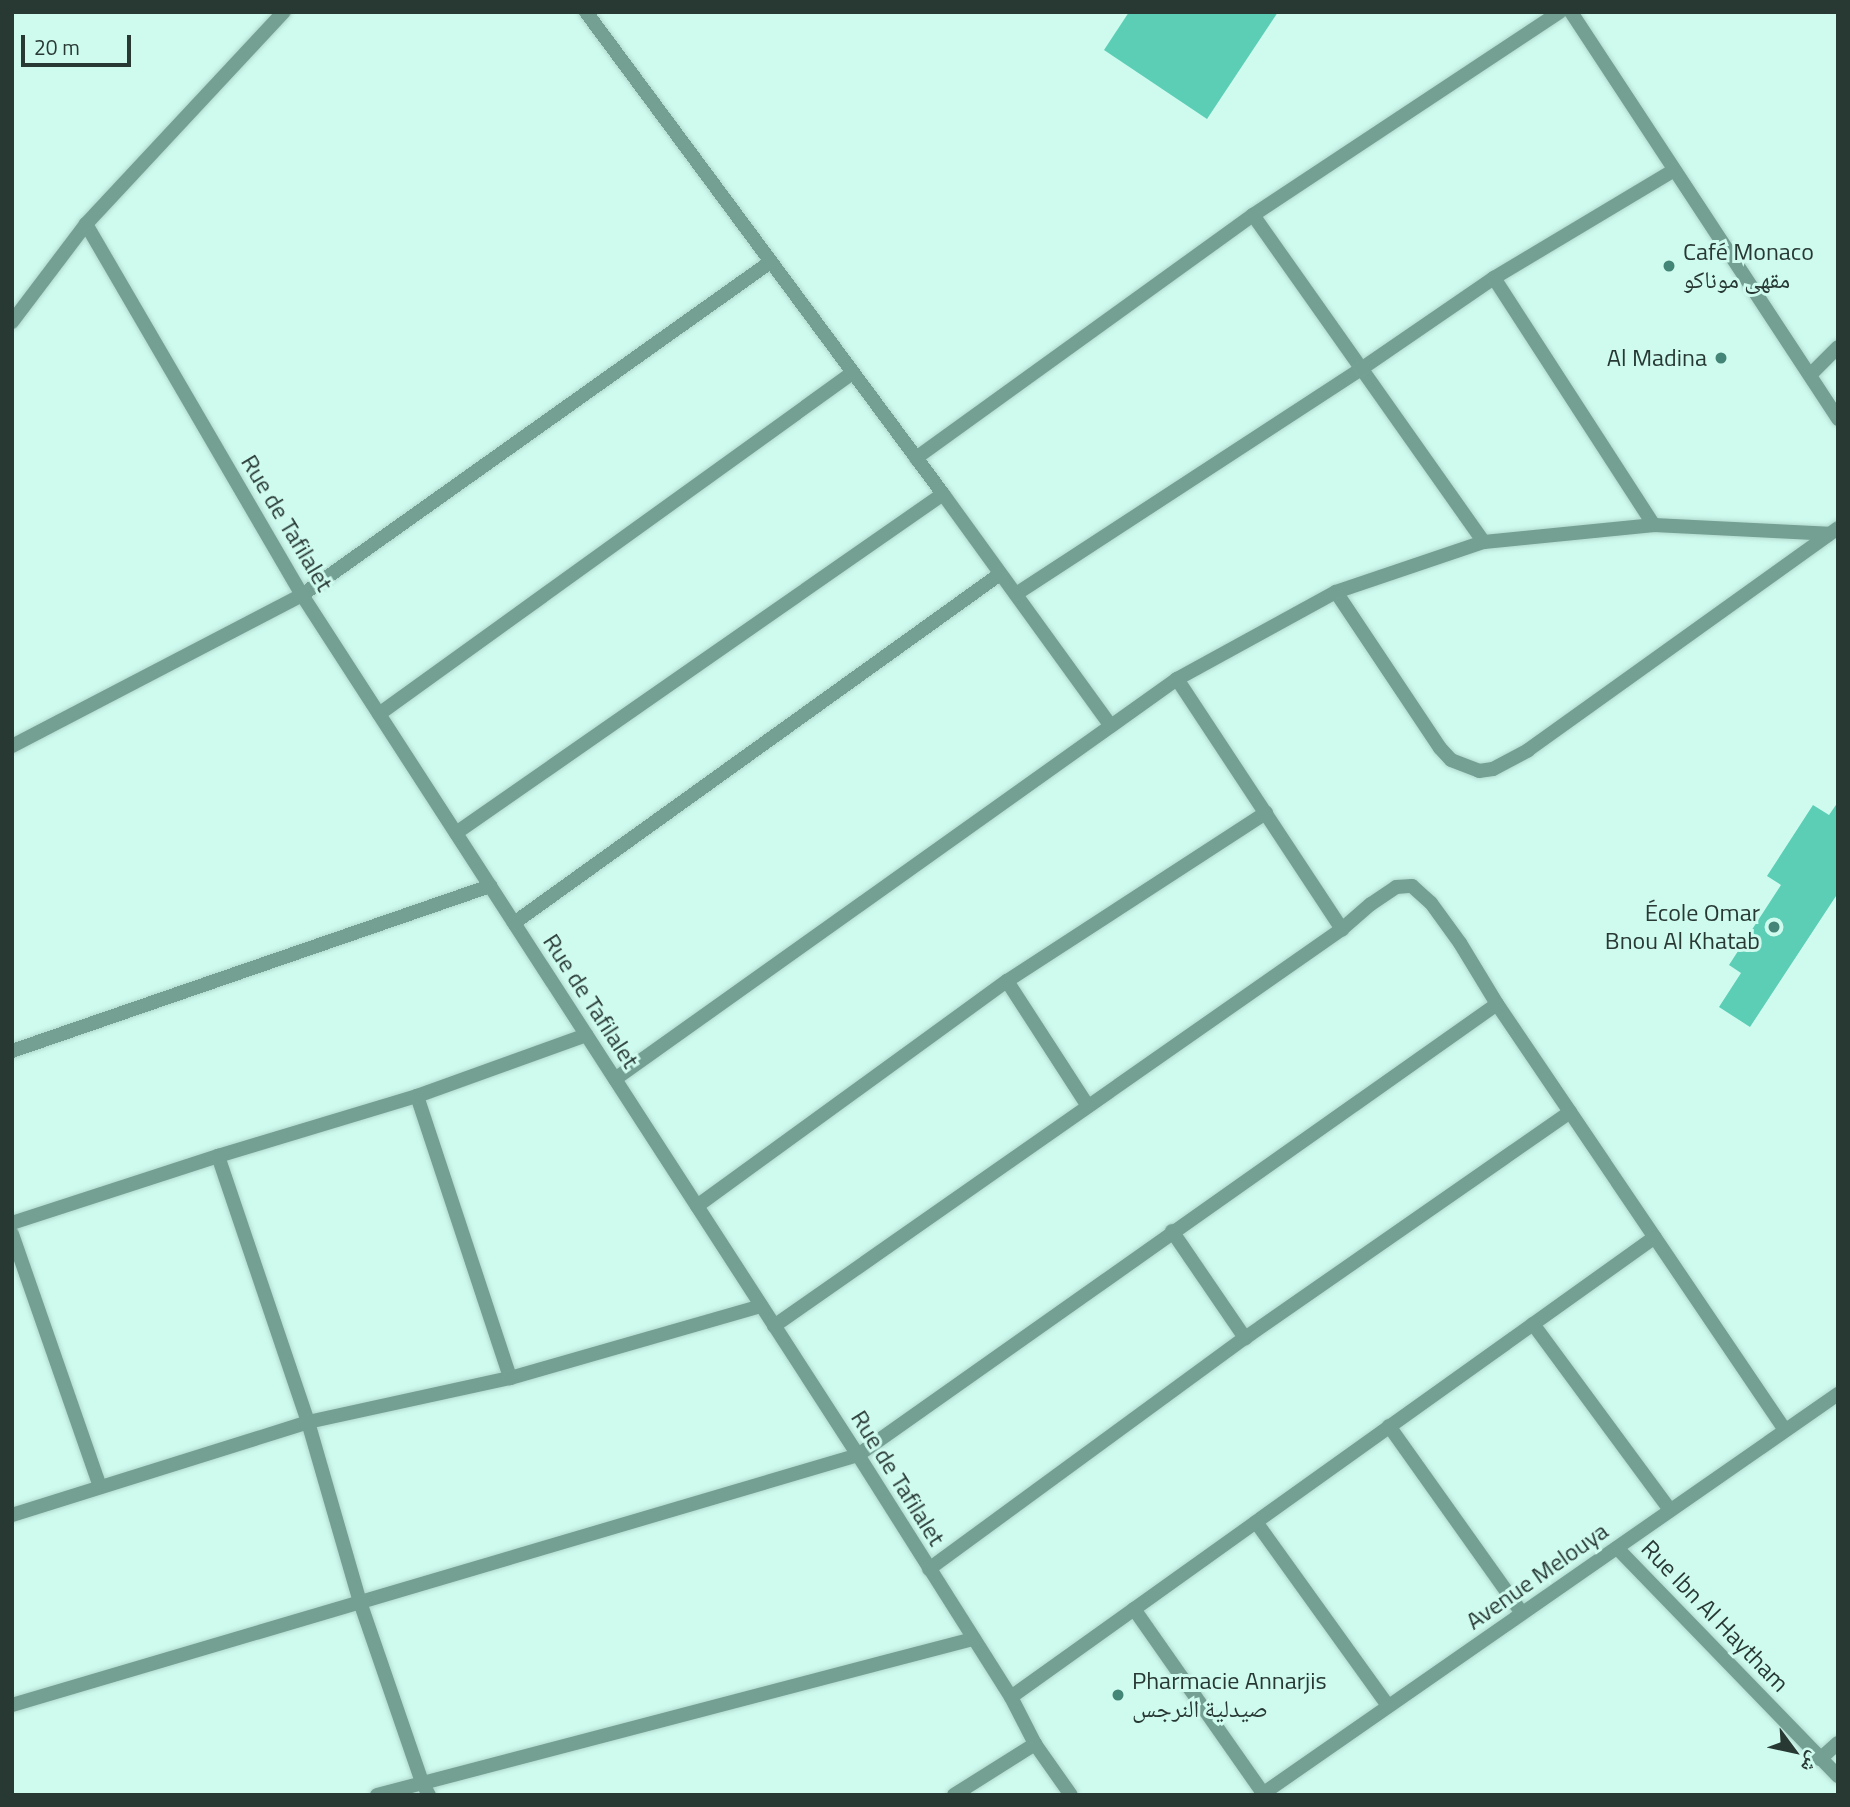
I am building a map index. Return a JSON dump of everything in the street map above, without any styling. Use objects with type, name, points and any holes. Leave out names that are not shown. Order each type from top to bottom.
[{"type":"street","points":[[12,322],[86,224],[284,12]]},
{"type":"street","points":[[586,12],[1111,726]]},
{"type":"street","points":[[916,458],[1253,215],[1560,12]]},
{"type":"street","points":[[1571,12],[1673,171],[1811,374],[1838,419]]},
{"type":"street","points":[[1016,594],[1361,369],[1494,278],[1673,171]]},
{"type":"street","points":[[1253,215],[1484,542]]},
{"type":"street","name":"Rue de Tafilalet","points":[[86,224],[302,595],[858,1455],[1011,1697],[1035,1744],[1071,1795]]},
{"type":"street","points":[[12,746],[302,595],[769,262]]},
{"type":"street","points":[[1494,278],[1654,525]]},
{"type":"street","points":[[1811,374],[1838,347]]},
{"type":"street","points":[[379,714],[851,374]]},
{"type":"street","points":[[456,833],[943,494]]},
{"type":"street","points":[[615,1079],[1177,679],[1336,592],[1484,542],[1654,525],[1833,531]]},
{"type":"street","points":[[1336,592],[1440,748],[1451,760],[1479,771],[1493,769],[1528,750],[1833,531]]},
{"type":"street","points":[[514,923],[1000,574]]},
{"type":"street","points":[[1177,679],[1342,929]]},
{"type":"street","points":[[697,1206],[1007,981],[1266,813]]},
{"type":"street","points":[[12,1051],[490,886]]},
{"type":"street","points":[[774,1326],[1342,929],[1396,887],[1412,886],[1431,903],[1460,943],[1497,1004],[1786,1430]]},
{"type":"street","points":[[1007,981],[1088,1106]]},
{"type":"street","points":[[12,1705],[858,1455],[1497,1004]]},
{"type":"street","points":[[12,1223],[218,1156],[417,1096],[586,1035]]},
{"type":"street","points":[[417,1096],[510,1378]]},
{"type":"street","points":[[929,1569],[1245,1338],[1570,1112]]},
{"type":"street","points":[[218,1156],[308,1422],[360,1602],[425,1788]]},
{"type":"street","points":[[1172,1231],[1245,1338]]},
{"type":"street","points":[[12,1234],[100,1486]]},
{"type":"street","points":[[1011,1697],[1654,1237]]},
{"type":"street","points":[[12,1515],[308,1422],[510,1378],[761,1306]]},
{"type":"street","points":[[1533,1324],[1670,1510]]},
{"type":"street","name":"Avenue Melouya","points":[[1262,1794],[1838,1394]]},
{"type":"street","points":[[1389,1426],[1522,1613]]},
{"type":"street","points":[[1256,1522],[1388,1706]]},
{"type":"street","name":"Rue Ibn Al Haytham","points":[[1617,1548],[1838,1776]]},
{"type":"street","points":[[1134,1609],[1262,1794]]},
{"type":"street","points":[[377,1795],[425,1788],[973,1639]]},
{"type":"street","points":[[1820,1759],[1838,1743]]},
{"type":"street","points":[[954,1795],[1035,1744]]},
{"type":"building","points":[[1129,12],[1278,12],[1207,119],[1104,50]]},
{"type":"building","points":[[1838,802],[1838,893],[1750,1027],[1719,1007],[1741,973],[1729,965],[1781,885],[1767,876],[1813,805],[1829,815]]},
{"type":"place","name":"Café Monaco مقهى موناكو","points":[[1669,266]]},
{"type":"place","name":"Al Madina","points":[[1721,358]]},
{"type":"place","name":"École Omar Bnou Al Khatab","points":[[1774,927]]},
{"type":"place","name":"Pharmacie Annarjis صيدلية النرجس","points":[[1118,1695]]}]
